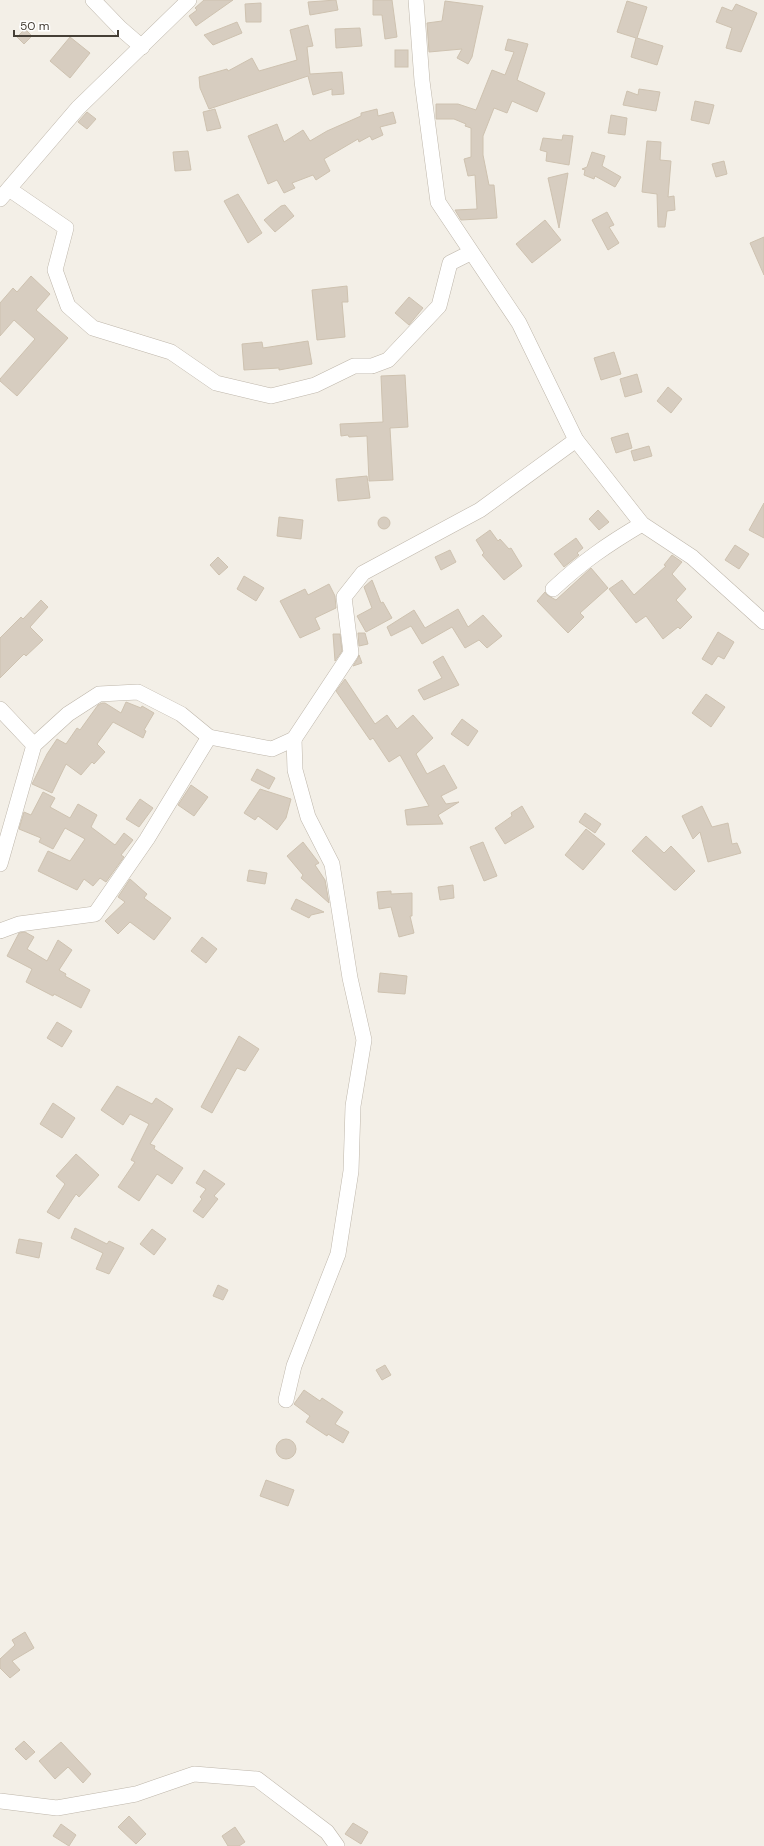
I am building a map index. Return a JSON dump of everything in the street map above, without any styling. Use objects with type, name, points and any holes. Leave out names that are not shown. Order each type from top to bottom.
[{"type":"street","points":[[93,0],[120,28],[142,47]]},
{"type":"street","points":[[189,0],[78,108],[4,194],[66,228],[54,270],[68,306],[93,328],[171,352],[216,383],[271,396],[315,385],[354,366],[372,366],[388,360],[439,306],[450,263],[470,253]]},
{"type":"street","points":[[416,0],[422,81],[438,202],[470,253],[519,323],[576,440],[642,524],[692,557],[764,622]]},
{"type":"street","points":[[0,864],[34,745],[68,714],[99,694],[138,692],[181,714],[209,737],[272,749],[294,739],[351,653],[344,597],[363,573],[480,510],[576,440]]},
{"type":"street","points":[[553,589],[580,564],[610,543],[642,524]]},
{"type":"street","points":[[0,709],[34,745]]},
{"type":"street","points":[[0,931],[19,924],[95,914],[147,839],[209,737]]},
{"type":"street","points":[[286,1400],[294,1366],[338,1254],[351,1171],[353,1106],[364,1040],[350,978],[332,864],[308,817],[296,770],[294,739]]},
{"type":"street","points":[[0,1801],[57,1808],[136,1794],[194,1774],[257,1779],[327,1832],[337,1846]]},
{"type":"building","points":[[204,0],[233,0],[196,26],[189,16],[197,10],[195,8]]},
{"type":"building","points":[[336,0],[338,10],[310,15],[308,2]]},
{"type":"building","points":[[373,0],[392,0],[397,37],[385,39],[382,15],[373,15]]},
{"type":"building","points":[[445,1],[483,6],[472,57],[468,64],[457,58],[462,49],[429,52],[427,23],[442,21]]},
{"type":"building","points":[[627,1],[647,7],[637,38],[663,46],[657,65],[631,57],[636,38],[617,32]]},
{"type":"building","points":[[261,3],[261,22],[246,22],[245,4]]},
{"type":"building","points":[[736,4],[757,13],[741,52],[726,48],[732,28],[716,22],[722,7],[732,11]]},
{"type":"building","points":[[237,22],[242,33],[213,45],[204,35]]},
{"type":"building","points":[[308,25],[313,46],[307,47],[310,74],[342,72],[344,94],[332,95],[332,89],[313,95],[308,76],[209,109],[200,88],[199,77],[227,69],[228,71],[252,58],[259,71],[297,60],[290,30]]},
{"type":"building","points":[[360,28],[362,46],[336,48],[335,29]]},
{"type":"building","points":[[25,29],[32,36],[24,44],[17,37]]},
{"type":"building","points":[[70,37],[90,53],[70,78],[50,61]]},
{"type":"building","points":[[508,39],[528,44],[517,80],[545,93],[537,112],[512,101],[507,113],[494,108],[483,136],[483,155],[489,185],[494,185],[497,218],[461,220],[455,210],[477,209],[475,175],[468,176],[464,159],[471,157],[471,128],[454,119],[436,119],[436,104],[458,104],[476,110],[492,70],[505,75],[514,52],[505,50]]},
{"type":"building","points":[[395,50],[408,50],[408,67],[395,67]]},
{"type":"building","points":[[639,89],[660,92],[656,111],[623,105],[627,91],[638,95]]},
{"type":"building","points":[[695,101],[714,105],[709,124],[691,120]]},
{"type":"building","points":[[215,109],[221,128],[207,131],[203,112]]},
{"type":"building","points":[[377,109],[378,116],[393,112],[396,123],[380,127],[383,135],[372,140],[370,136],[359,142],[358,139],[324,159],[330,171],[316,180],[313,175],[292,183],[295,188],[284,193],[277,180],[268,184],[248,136],[277,124],[284,142],[303,130],[310,141],[327,131],[361,116],[361,113]]},
{"type":"building","points":[[87,112],[96,119],[87,129],[78,122]]},
{"type":"building","points":[[611,115],[627,118],[625,135],[608,133]]},
{"type":"building","points":[[563,135],[573,136],[569,165],[546,161],[547,152],[540,150],[543,138],[562,140]]},
{"type":"building","points":[[647,141],[661,142],[660,160],[671,161],[668,197],[674,196],[675,210],[667,211],[665,227],[658,227],[657,194],[642,192]]},
{"type":"building","points":[[188,151],[191,170],[175,171],[173,152]]},
{"type":"building","points":[[592,152],[605,156],[602,166],[621,177],[615,187],[595,176],[594,179],[584,175],[585,170],[582,169],[587,167]]},
{"type":"building","points":[[724,161],[727,174],[716,177],[712,164]]},
{"type":"building","points":[[568,173],[559,228],[548,178]]},
{"type":"building","points":[[238,194],[262,233],[248,243],[224,201]]},
{"type":"building","points":[[285,205],[294,216],[275,232],[264,220],[281,206]]},
{"type":"building","points":[[607,212],[614,225],[609,227],[619,243],[608,250],[592,220]]},
{"type":"building","points":[[545,220],[561,240],[532,263],[516,244]]},
{"type":"building","points":[[764,237],[764,275],[750,243]]},
{"type":"building","points":[[31,276],[50,294],[36,310],[68,338],[17,396],[0,381],[0,379],[35,339],[14,320],[0,336],[0,303],[13,288],[17,292]]},
{"type":"building","points":[[347,286],[348,302],[342,302],[345,337],[317,340],[312,290]]},
{"type":"building","points":[[409,297],[423,308],[409,325],[395,313]]},
{"type":"building","points":[[308,341],[312,364],[279,370],[279,368],[244,370],[242,344],[262,342],[263,348]]},
{"type":"building","points":[[614,352],[621,374],[601,380],[594,358]]},
{"type":"building","points":[[637,374],[642,392],[625,397],[620,379]]},
{"type":"building","points":[[405,375],[408,427],[390,428],[393,480],[369,481],[367,436],[341,436],[340,424],[383,422],[381,376]]},
{"type":"building","points":[[668,387],[682,399],[671,413],[657,401]]},
{"type":"building","points":[[628,433],[632,448],[616,453],[611,438]]},
{"type":"building","points":[[649,446],[652,456],[634,461],[631,451]]},
{"type":"building","points":[[367,476],[370,498],[338,501],[336,479]]},
{"type":"building","points":[[764,503],[764,538],[749,530]]},
{"type":"building","points":[[598,510],[609,522],[599,530],[589,519]]},
{"type":"building","points":[[279,517],[303,520],[301,539],[277,536]]},
{"type":"building","points":[[382,517],[386,517],[390,523],[386,529],[382,529],[378,525],[378,521]]},
{"type":"building","points":[[490,530],[498,541],[500,539],[509,549],[511,548],[522,566],[504,580],[482,555],[484,553],[476,540]]},
{"type":"building","points":[[576,538],[583,548],[577,553],[579,555],[564,567],[554,554]]},
{"type":"building","points":[[735,545],[749,554],[739,569],[725,560]]},
{"type":"building","points":[[450,550],[456,562],[441,570],[435,557]]},
{"type":"building","points":[[672,555],[682,562],[672,574],[686,589],[676,600],[692,617],[680,629],[678,627],[663,639],[646,616],[636,623],[609,589],[622,580],[634,595],[666,566],[664,565]]},
{"type":"building","points":[[218,557],[228,567],[219,575],[210,565]]},
{"type":"building","points":[[591,568],[608,588],[580,613],[584,617],[568,633],[537,601],[545,592],[547,595],[556,600]]},
{"type":"building","points":[[244,576],[264,588],[256,601],[237,589]]},
{"type":"building","points":[[372,580],[381,603],[383,602],[392,618],[366,632],[357,616],[372,608],[364,587]]},
{"type":"building","points":[[329,584],[335,596],[336,608],[315,618],[320,629],[300,638],[280,601],[305,589],[308,595]]},
{"type":"building","points":[[41,600],[48,607],[30,627],[43,640],[26,656],[24,654],[0,678],[0,638],[21,617],[23,619]]},
{"type":"building","points":[[458,609],[468,627],[483,615],[502,636],[487,648],[479,640],[465,648],[452,627],[422,644],[411,626],[391,636],[387,627],[414,610],[425,628]]},
{"type":"building","points":[[718,632],[734,642],[724,659],[718,656],[712,665],[702,659]]},
{"type":"building","points":[[358,633],[365,633],[368,644],[359,646]]},
{"type":"building","points":[[333,634],[340,634],[342,651],[335,661]]},
{"type":"building","points":[[359,655],[362,663],[353,666],[358,658]]},
{"type":"building","points":[[443,656],[459,685],[424,700],[418,690],[442,678],[433,662]]},
{"type":"building","points":[[345,679],[375,724],[387,715],[397,729],[413,715],[433,738],[416,754],[427,774],[444,765],[457,788],[441,796],[446,804],[459,802],[438,815],[443,824],[407,825],[405,810],[429,806],[400,755],[389,762],[373,738],[370,740],[336,691]]},
{"type":"building","points":[[706,694],[725,707],[711,727],[692,713]]},
{"type":"building","points":[[126,702],[141,708],[142,706],[154,713],[144,730],[146,731],[143,738],[113,722],[97,744],[105,752],[94,764],[92,762],[81,775],[66,764],[52,793],[32,784],[47,754],[57,739],[66,744],[77,728],[80,730],[98,705],[105,703],[121,713]]},
{"type":"building","points":[[462,719],[478,731],[468,746],[451,734]]},
{"type":"building","points":[[257,769],[275,778],[269,789],[251,780]]},
{"type":"building","points":[[191,785],[208,797],[194,816],[178,805]]},
{"type":"building","points":[[260,789],[291,799],[286,818],[277,830],[258,816],[255,820],[244,813]]},
{"type":"building","points":[[43,792],[55,798],[50,807],[70,818],[78,804],[97,815],[91,827],[115,845],[124,833],[133,840],[121,855],[124,857],[106,882],[100,878],[93,886],[84,879],[77,890],[38,871],[48,851],[70,861],[85,839],[65,828],[53,849],[39,842],[41,838],[19,829],[24,812],[31,815]]},
{"type":"building","points":[[140,799],[153,808],[139,827],[126,819]]},
{"type":"building","points":[[522,806],[534,827],[505,844],[495,828],[512,816],[511,813]]},
{"type":"building","points":[[702,806],[712,827],[728,823],[732,844],[737,843],[741,853],[708,862],[700,832],[693,839],[682,816]]},
{"type":"building","points":[[585,813],[601,824],[595,833],[579,822]]},
{"type":"building","points":[[586,829],[605,844],[583,870],[565,855]]},
{"type":"building","points":[[646,836],[664,853],[671,846],[695,871],[676,890],[674,890],[632,851]]},
{"type":"building","points":[[303,842],[319,863],[315,865],[325,880],[329,903],[301,878],[303,875],[287,856]]},
{"type":"building","points":[[483,842],[497,876],[484,881],[470,847]]},
{"type":"building","points":[[249,870],[267,873],[265,884],[247,881]]},
{"type":"building","points":[[130,879],[147,894],[144,898],[171,918],[154,940],[130,922],[118,934],[105,921],[125,902],[118,897]]},
{"type":"building","points":[[453,885],[454,898],[440,900],[438,887]]},
{"type":"building","points":[[391,891],[391,894],[412,893],[412,916],[410,916],[414,933],[399,937],[391,907],[379,909],[377,892]]},
{"type":"building","points":[[296,899],[324,912],[311,915],[309,918],[291,909]]},
{"type":"building","points":[[25,932],[34,937],[27,949],[47,961],[58,940],[72,950],[59,970],[66,974],[65,976],[90,990],[81,1008],[26,982],[32,969],[7,956],[19,933]]},
{"type":"building","points":[[202,937],[217,949],[206,963],[191,951]]},
{"type":"building","points":[[380,973],[407,976],[405,994],[378,992]]},
{"type":"building","points":[[57,1022],[72,1031],[62,1047],[47,1038]]},
{"type":"building","points":[[239,1036],[259,1049],[245,1071],[237,1068],[212,1113],[201,1107]]},
{"type":"building","points":[[117,1086],[152,1104],[156,1098],[173,1109],[150,1144],[155,1146],[154,1149],[183,1168],[172,1184],[157,1174],[139,1201],[118,1187],[135,1162],[131,1160],[149,1124],[130,1114],[123,1125],[101,1110]]},
{"type":"building","points":[[53,1103],[75,1118],[62,1138],[40,1124]]},
{"type":"building","points":[[76,1154],[99,1175],[79,1197],[76,1194],[59,1219],[47,1212],[65,1184],[56,1176]]},
{"type":"building","points":[[204,1170],[225,1184],[214,1196],[218,1199],[203,1218],[193,1211],[202,1199],[200,1197],[206,1189],[196,1183]]},
{"type":"building","points":[[75,1228],[107,1244],[109,1241],[124,1248],[109,1274],[96,1269],[103,1253],[71,1238]]},
{"type":"building","points":[[152,1229],[166,1239],[154,1255],[140,1244]]},
{"type":"building","points":[[19,1239],[42,1243],[39,1258],[16,1253]]},
{"type":"building","points":[[218,1285],[228,1290],[223,1300],[213,1296]]},
{"type":"building","points":[[385,1365],[391,1375],[382,1380],[376,1370]]},
{"type":"building","points":[[304,1390],[320,1401],[322,1398],[343,1412],[335,1424],[349,1432],[343,1443],[328,1434],[327,1436],[306,1422],[310,1416],[294,1404]]},
{"type":"building","points":[[286,1439],[293,1442],[296,1449],[293,1456],[286,1459],[279,1456],[276,1449],[279,1442]]},
{"type":"building","points":[[266,1480],[294,1490],[288,1506],[260,1496]]},
{"type":"building","points":[[25,1632],[34,1648],[12,1661],[20,1670],[10,1678],[0,1668],[0,1659],[15,1645],[12,1640]]},
{"type":"building","points":[[24,1741],[35,1752],[26,1760],[15,1749]]},
{"type":"building","points":[[61,1742],[91,1774],[83,1783],[68,1767],[55,1779],[39,1761]]},
{"type":"building","points":[[129,1816],[146,1834],[136,1844],[118,1827]]},
{"type":"building","points":[[353,1823],[368,1832],[361,1844],[345,1834]]},
{"type":"building","points":[[61,1824],[76,1835],[69,1846],[53,1836]]},
{"type":"building","points":[[235,1827],[245,1842],[239,1846],[228,1846],[222,1836]]}]
